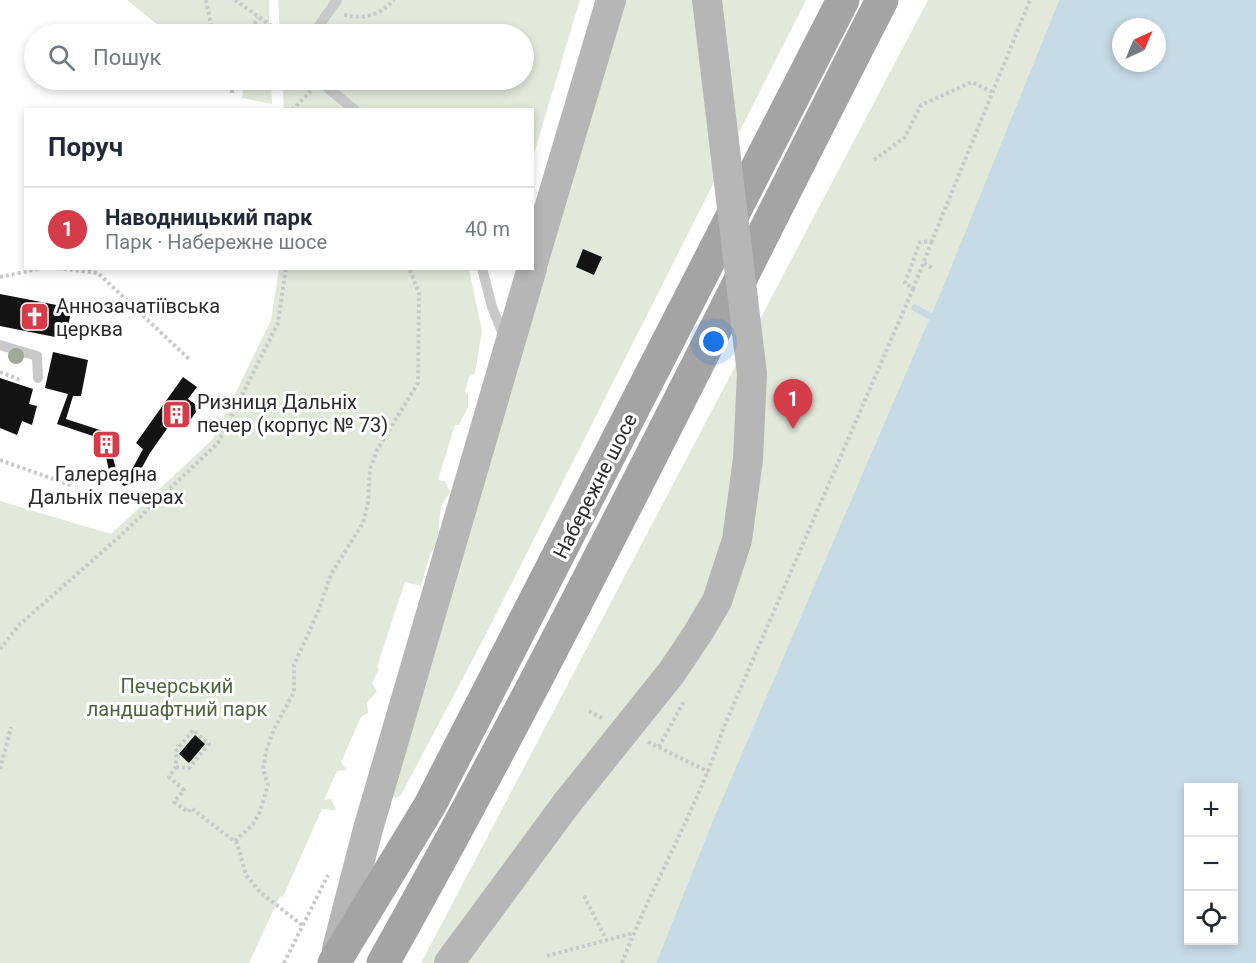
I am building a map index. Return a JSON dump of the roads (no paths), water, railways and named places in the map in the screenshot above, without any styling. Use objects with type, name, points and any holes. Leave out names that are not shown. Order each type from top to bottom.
[{"type":"main road","points":[[534,256],[611,0]]},
{"type":"main road","points":[[450,963],[567,803],[672,672],[717,601],[737,540],[748,459],[752,374],[707,0]]},
{"type":"main road","name":"Набережне шосе","points":[[333,963],[430,806],[843,0]]},
{"type":"main road","name":"Набережне шосе","points":[[383,963],[467,810],[563,626],[882,0]]},
{"type":"main road","points":[[333,963],[368,829],[531,270]]},
{"type":"lane","points":[[320,24],[337,0]]},
{"type":"lane","points":[[329,90],[352,108]]},
{"type":"lane","points":[[483,270],[492,307],[508,347]]},
{"type":"lane","points":[[0,345],[37,356],[37,372]]},
{"type":"water","points":[[1059,0],[1256,0],[1256,963],[656,963],[713,820],[942,289]]},
{"type":"waterway","points":[[915,308],[930,316]]},
{"type":"place","name":"Аннозачатіївська церква","points":[[35,317]]},
{"type":"place","name":"Ризниця Дальніх печер (корпус № 73)","points":[[176,414]]},
{"type":"place","name":"Наводницький парк","points":[[793,429]]},
{"type":"place","name":"Галерея на Дальніх печерах","points":[[106,444]]},
{"type":"park label","name":"Печерський ландшафтний парк","points":[[177,698]]}]
